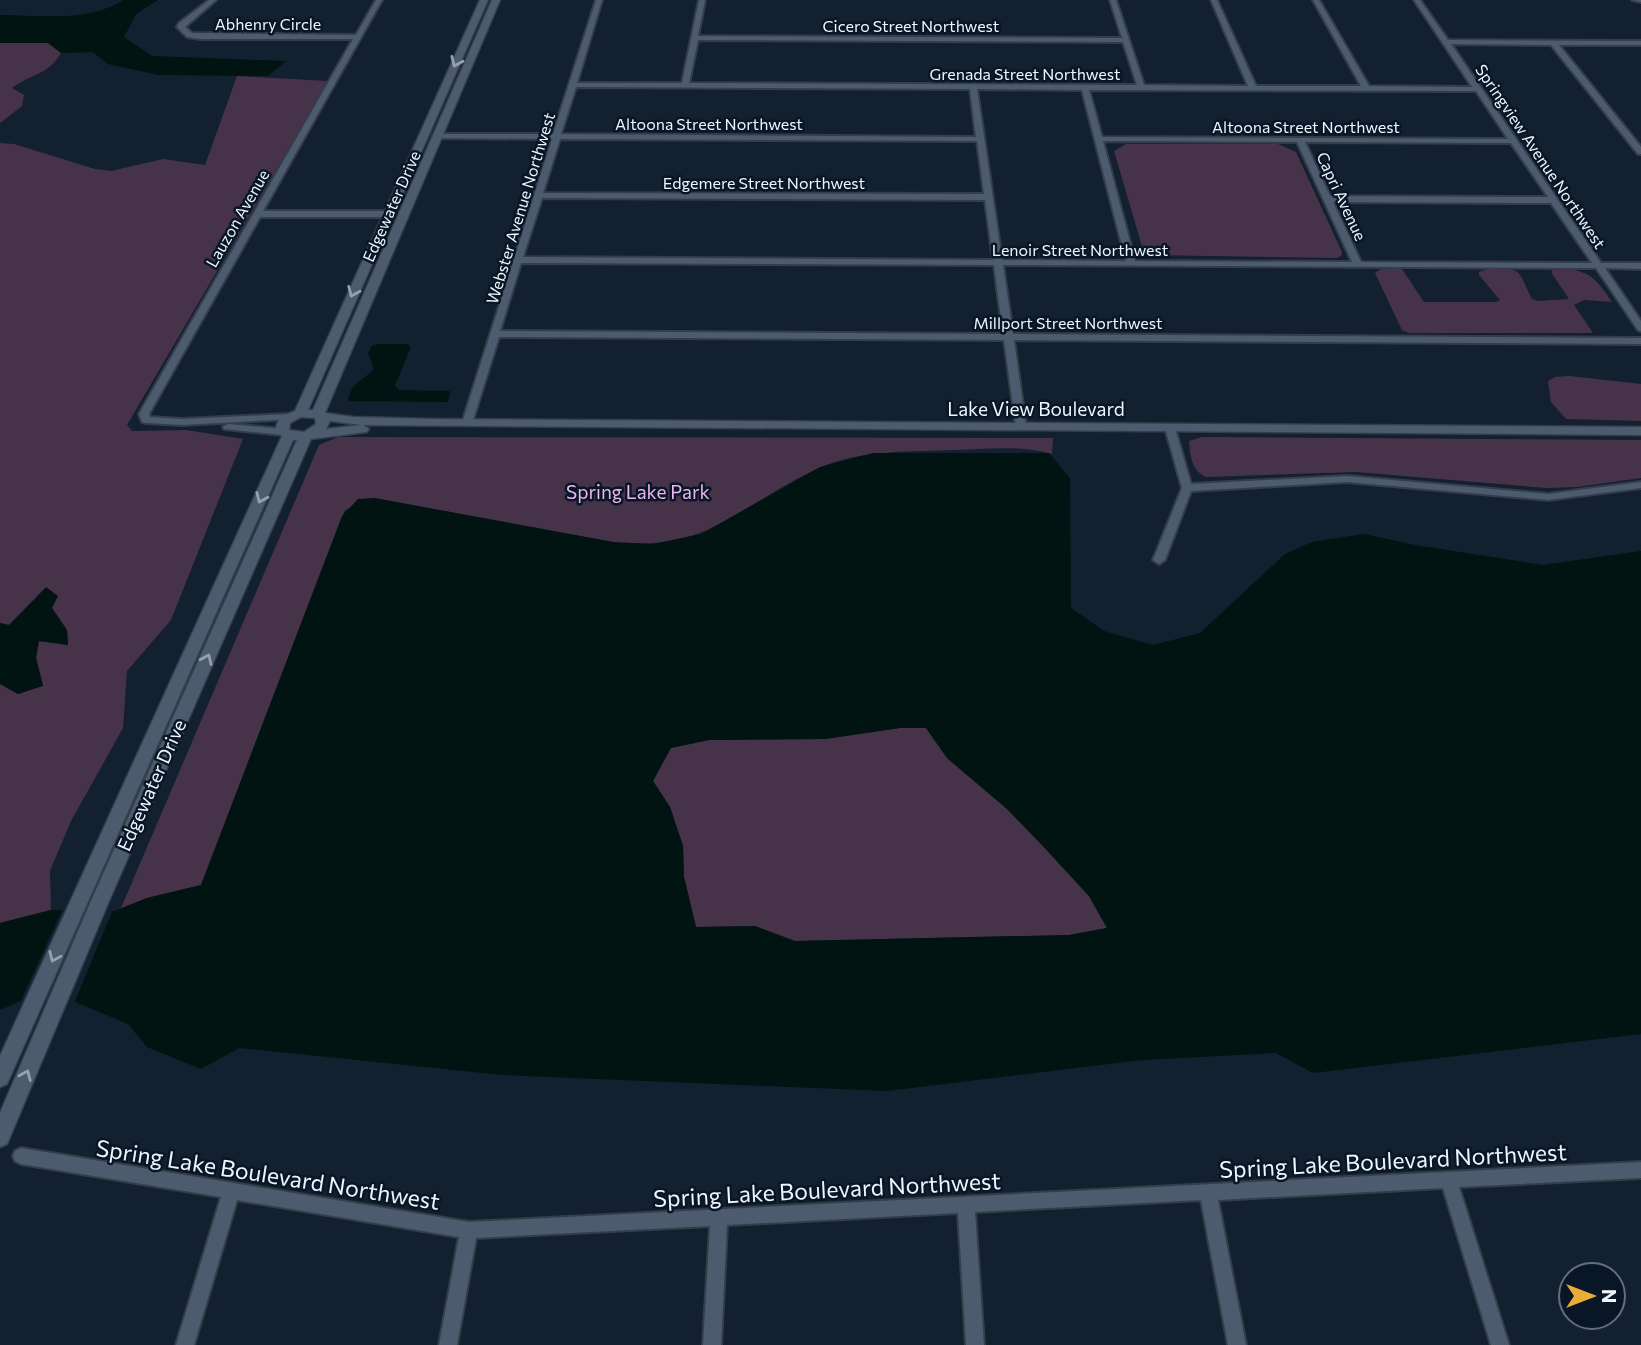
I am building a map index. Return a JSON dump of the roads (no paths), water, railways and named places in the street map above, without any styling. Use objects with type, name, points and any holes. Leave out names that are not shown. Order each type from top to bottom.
[{"type":"street","name":"Abhenry Circle","points":[[213,0],[183,23],[181,27],[184,31],[200,37],[358,37]]},
{"type":"street","name":"Lauzon Avenue","points":[[286,434],[146,420],[144,414],[379,0]]},
{"type":"street","name":"Edgewater Drive","points":[[0,1077],[286,434],[283,424],[295,415],[484,0]]},
{"type":"street","name":"Edgewater Drive","points":[[0,1137],[100,901],[308,435],[323,425],[319,415],[496,0]]},
{"type":"street","name":"Webster Avenue Northwest","points":[[467,424],[599,0]]},
{"type":"street","points":[[685,85],[702,0]]},
{"type":"street","points":[[1113,0],[1141,87]]},
{"type":"street","points":[[1214,0],[1253,88]]},
{"type":"street","points":[[1316,0],[1366,88]]},
{"type":"street","name":"Springview Avenue Northwest","points":[[1417,0],[1641,328]]},
{"type":"street","points":[[1635,0],[1641,0]]},
{"type":"street","name":"Cicero Street Northwest","points":[[696,38],[1126,40]]},
{"type":"street","points":[[1446,42],[1641,43]]},
{"type":"street","points":[[1553,42],[1641,152]]},
{"type":"street","name":"Grenada Street Northwest","points":[[573,85],[1478,89]]},
{"type":"street","points":[[973,86],[1021,427]]},
{"type":"street","points":[[1085,87],[1131,263]]},
{"type":"street","name":"Altoona Street Northwest","points":[[437,136],[980,139]]},
{"type":"street","name":"Altoona Street Northwest","points":[[1099,139],[1514,141]]},
{"type":"street","name":"Capri Avenue","points":[[1300,140],[1358,265]]},
{"type":"street","name":"Edgemere Street Northwest","points":[[538,195],[989,197]]},
{"type":"street","points":[[1327,199],[1554,200]]},
{"type":"street","points":[[257,214],[386,214]]},
{"type":"street","name":"Lenoir Street Northwest","points":[[518,260],[1641,266]]},
{"type":"street","name":"Millport Street Northwest","points":[[495,334],[1641,341]]},
{"type":"street","name":"Lauzon Avenue","points":[[182,422],[295,415]]},
{"type":"street","name":"Lake View Boulevard","points":[[295,415],[431,424],[1641,431]]},
{"type":"street","name":"Lake View Boulevard","points":[[286,434],[308,435],[431,424]]},
{"type":"street","points":[[1159,560],[1187,488],[1170,428]]},
{"type":"street","points":[[1187,488],[1355,479],[1548,497],[1641,485]]},
{"type":"street","points":[[154,778],[149,773],[151,761],[189,673],[184,666]]},
{"type":"street","name":"Spring Lake Boulevard Northwest","points":[[21,1156],[468,1230],[1641,1170]]},
{"type":"street","points":[[1449,1180],[1500,1345]]},
{"type":"street","points":[[185,1345],[231,1191]]},
{"type":"street","points":[[1208,1192],[1237,1345]]},
{"type":"street","points":[[966,1205],[975,1345]]},
{"type":"street","points":[[712,1345],[719,1217]]},
{"type":"street","points":[[448,1345],[468,1230]]},
{"type":"park label","name":"Spring Lake Park","points":[[638,491]]}]
